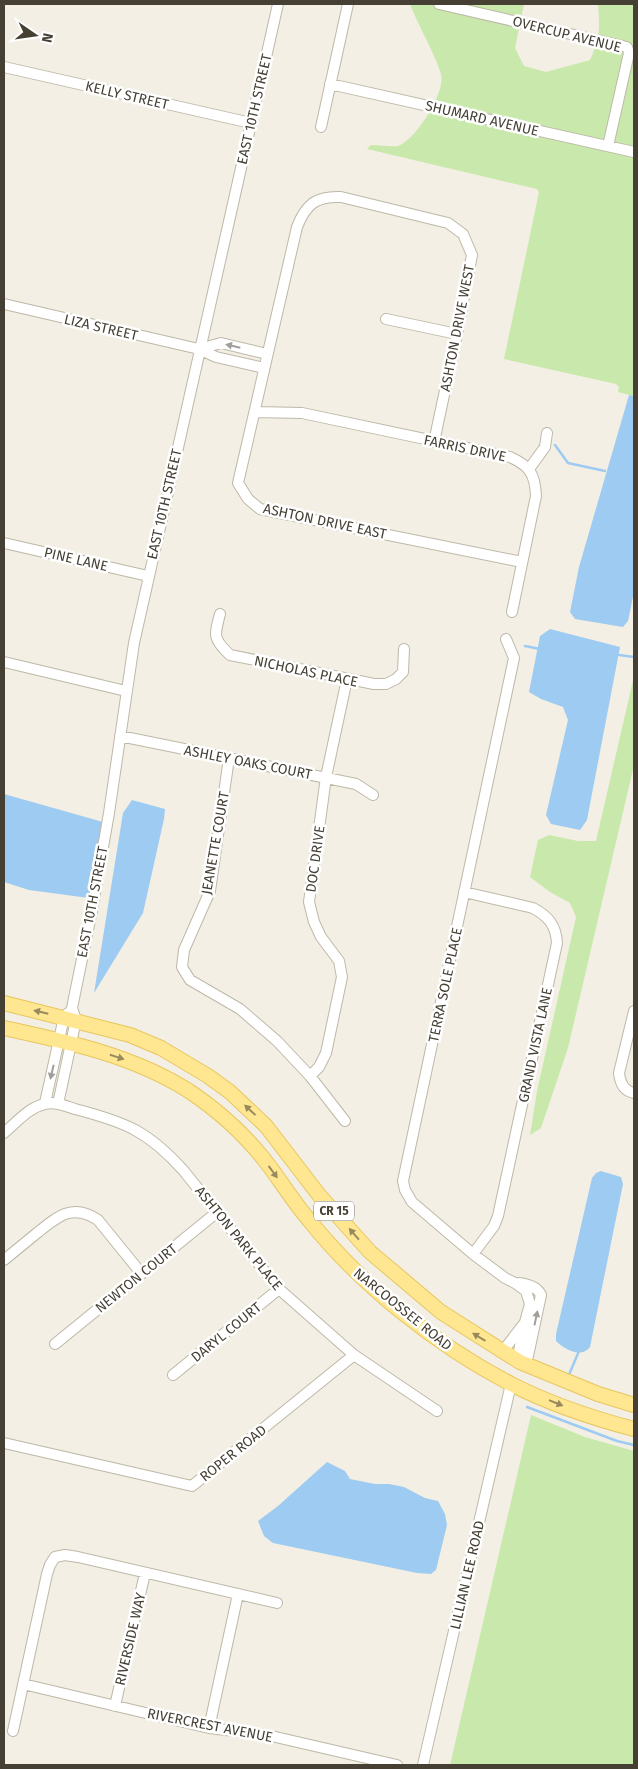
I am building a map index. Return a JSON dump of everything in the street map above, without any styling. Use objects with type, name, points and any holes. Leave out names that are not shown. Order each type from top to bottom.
[{"type":"main road","name":"NARCOOSSEE ROAD","points":[[4,1004],[70,1015],[130,1035],[161,1048],[202,1072],[230,1092],[266,1126],[319,1195],[370,1252],[441,1312],[520,1362],[598,1394],[634,1405]]},
{"type":"main road","name":"NARCOOSSEE ROAD","points":[[4,1028],[65,1041],[123,1058],[151,1070],[190,1092],[223,1117],[248,1140],[309,1220],[352,1268],[424,1330],[511,1384],[580,1413],[634,1429]]},
{"type":"main road","points":[[511,1384],[520,1362]]},
{"type":"street","name":"EAST 10TH STREET","points":[[65,1041],[92,910],[126,691],[148,576],[278,4]]},
{"type":"street","points":[[321,127],[348,4]]},
{"type":"street","name":"OVERCUP AVENUE","points":[[439,4],[627,47],[629,53],[608,146]]},
{"type":"street","name":"KELLY STREET","points":[[4,67],[251,123]]},
{"type":"street","name":"SHUMARD AVENUE","points":[[330,84],[634,152]]},
{"type":"street","name":"ASHTON DRIVE WEST","points":[[267,354],[297,227],[302,213],[314,201],[326,196],[341,197],[448,223],[463,234],[472,255],[434,442]]},
{"type":"street","name":"LIZA STREET","points":[[4,304],[199,349],[216,357],[264,368]]},
{"type":"street","points":[[386,319],[457,334]]},
{"type":"street","points":[[199,349],[221,343],[267,354]]},
{"type":"street","name":"ASHTON DRIVE EAST","points":[[267,354],[238,482],[248,499],[260,508],[522,562]]},
{"type":"street","name":"FARRIS DRIVE","points":[[254,412],[302,413],[510,457],[529,469]]},
{"type":"street","points":[[512,612],[536,496],[535,481],[529,469],[544,447],[547,434]]},
{"type":"street","name":"PINE LANE","points":[[4,543],[148,576]]},
{"type":"street","name":"NICHOLAS PLACE","points":[[220,614],[215,634],[218,644],[230,655],[347,679],[374,684],[386,684],[396,679],[403,672],[404,649]]},
{"type":"street","name":"TERRA SOLE PLACE","points":[[506,639],[514,658],[403,1181],[405,1190],[412,1202],[473,1254],[505,1278],[539,1291],[541,1295],[528,1356],[520,1362]]},
{"type":"street","points":[[4,662],[126,691]]},
{"type":"street","name":"DOC DRIVE","points":[[310,1076],[320,1067],[326,1053],[342,977],[339,961],[318,930],[309,902],[326,778],[347,679]]},
{"type":"street","name":"ASHLEY OAKS COURT","points":[[120,736],[356,784],[373,795]]},
{"type":"street","name":"JEANETTE COURT","points":[[229,758],[210,891],[184,950],[182,968],[190,980],[240,1009],[277,1041],[310,1076],[344,1121]]},
{"type":"street","name":"GRAND VISTA LANE","points":[[464,892],[533,908],[546,915],[556,934],[557,943],[498,1216],[494,1226],[473,1254]]},
{"type":"street","points":[[634,1011],[619,1073],[623,1087],[634,1093]]},
{"type":"street","points":[[4,1132],[32,1109],[45,1103],[65,1041]]},
{"type":"street","points":[[58,1104],[65,1041]]},
{"type":"street","name":"ASHTON PARK PLACE","points":[[45,1103],[58,1104],[110,1118],[149,1138],[167,1152],[184,1170],[216,1213],[279,1289],[354,1355],[437,1410]]},
{"type":"street","points":[[4,1260],[56,1218],[71,1212],[90,1215],[98,1220],[141,1274]]},
{"type":"street","name":"NEWTON COURT","points":[[56,1344],[216,1213]]},
{"type":"street","name":"TERRA SOLE PLACE","points":[[515,1283],[526,1292],[530,1304],[524,1322],[519,1351],[520,1362]]},
{"type":"street","name":"DARYL COURT","points":[[173,1375],[279,1289]]},
{"type":"street","name":"TERRA SOLE PLACE","points":[[503,1351],[524,1322]]},
{"type":"street","name":"ROPER ROAD","points":[[4,1443],[192,1486],[354,1355]]},
{"type":"street","name":"LILLIAN LEE ROAD","points":[[423,1765],[511,1384]]},
{"type":"street","points":[[13,1731],[47,1574],[55,1557],[72,1556],[277,1603]]},
{"type":"street","name":"RIVERSIDE WAY","points":[[115,1706],[145,1572]]},
{"type":"street","points":[[209,1728],[238,1594]]},
{"type":"street","name":"RIVERCREST AVENUE","points":[[23,1684],[209,1728],[275,1737],[397,1765]]},
{"type":"green space","points":[[410,4],[524,4],[515,48],[524,66],[546,72],[590,60],[596,46],[598,33],[598,4],[634,4],[634,396],[618,392],[619,387],[616,384],[504,359],[539,192],[537,189],[367,149],[371,145],[398,146],[405,142],[413,135],[428,115],[439,92],[441,74]]},
{"type":"green space","points":[[634,676],[634,765],[568,1048],[541,1128],[530,1135],[537,1091],[576,917],[570,903],[550,892],[530,877],[538,840],[549,835],[578,841],[596,841]]},
{"type":"green space","points":[[531,1415],[585,1437],[634,1451],[634,1765],[450,1765]]},
{"type":"water","points":[[629,395],[634,396],[634,592],[628,621],[623,627],[575,619],[570,612],[579,567]]},
{"type":"water","points":[[550,629],[620,647],[587,820],[580,830],[551,824],[546,815],[568,720],[563,707],[541,699],[529,692],[540,636]]},
{"type":"water","points":[[4,794],[103,822],[89,898],[29,890],[4,882]]},
{"type":"water","points":[[132,800],[165,809],[164,819],[143,913],[94,993],[123,813]]},
{"type":"water","points":[[601,1171],[621,1177],[623,1184],[590,1347],[586,1351],[573,1352],[556,1341],[556,1334],[592,1178]]},
{"type":"water","points":[[327,1462],[345,1471],[350,1479],[404,1487],[425,1498],[438,1501],[445,1514],[447,1525],[436,1570],[431,1574],[417,1573],[273,1543],[264,1536],[258,1521],[278,1506]]},
{"type":"waterway","points":[[555,445],[568,463],[605,471]]},
{"type":"waterway","points":[[525,646],[540,649]]},
{"type":"waterway","points":[[619,655],[634,657]]},
{"type":"waterway","points":[[568,1377],[579,1351]]},
{"type":"waterway","points":[[527,1407],[617,1441],[634,1445]]}]
